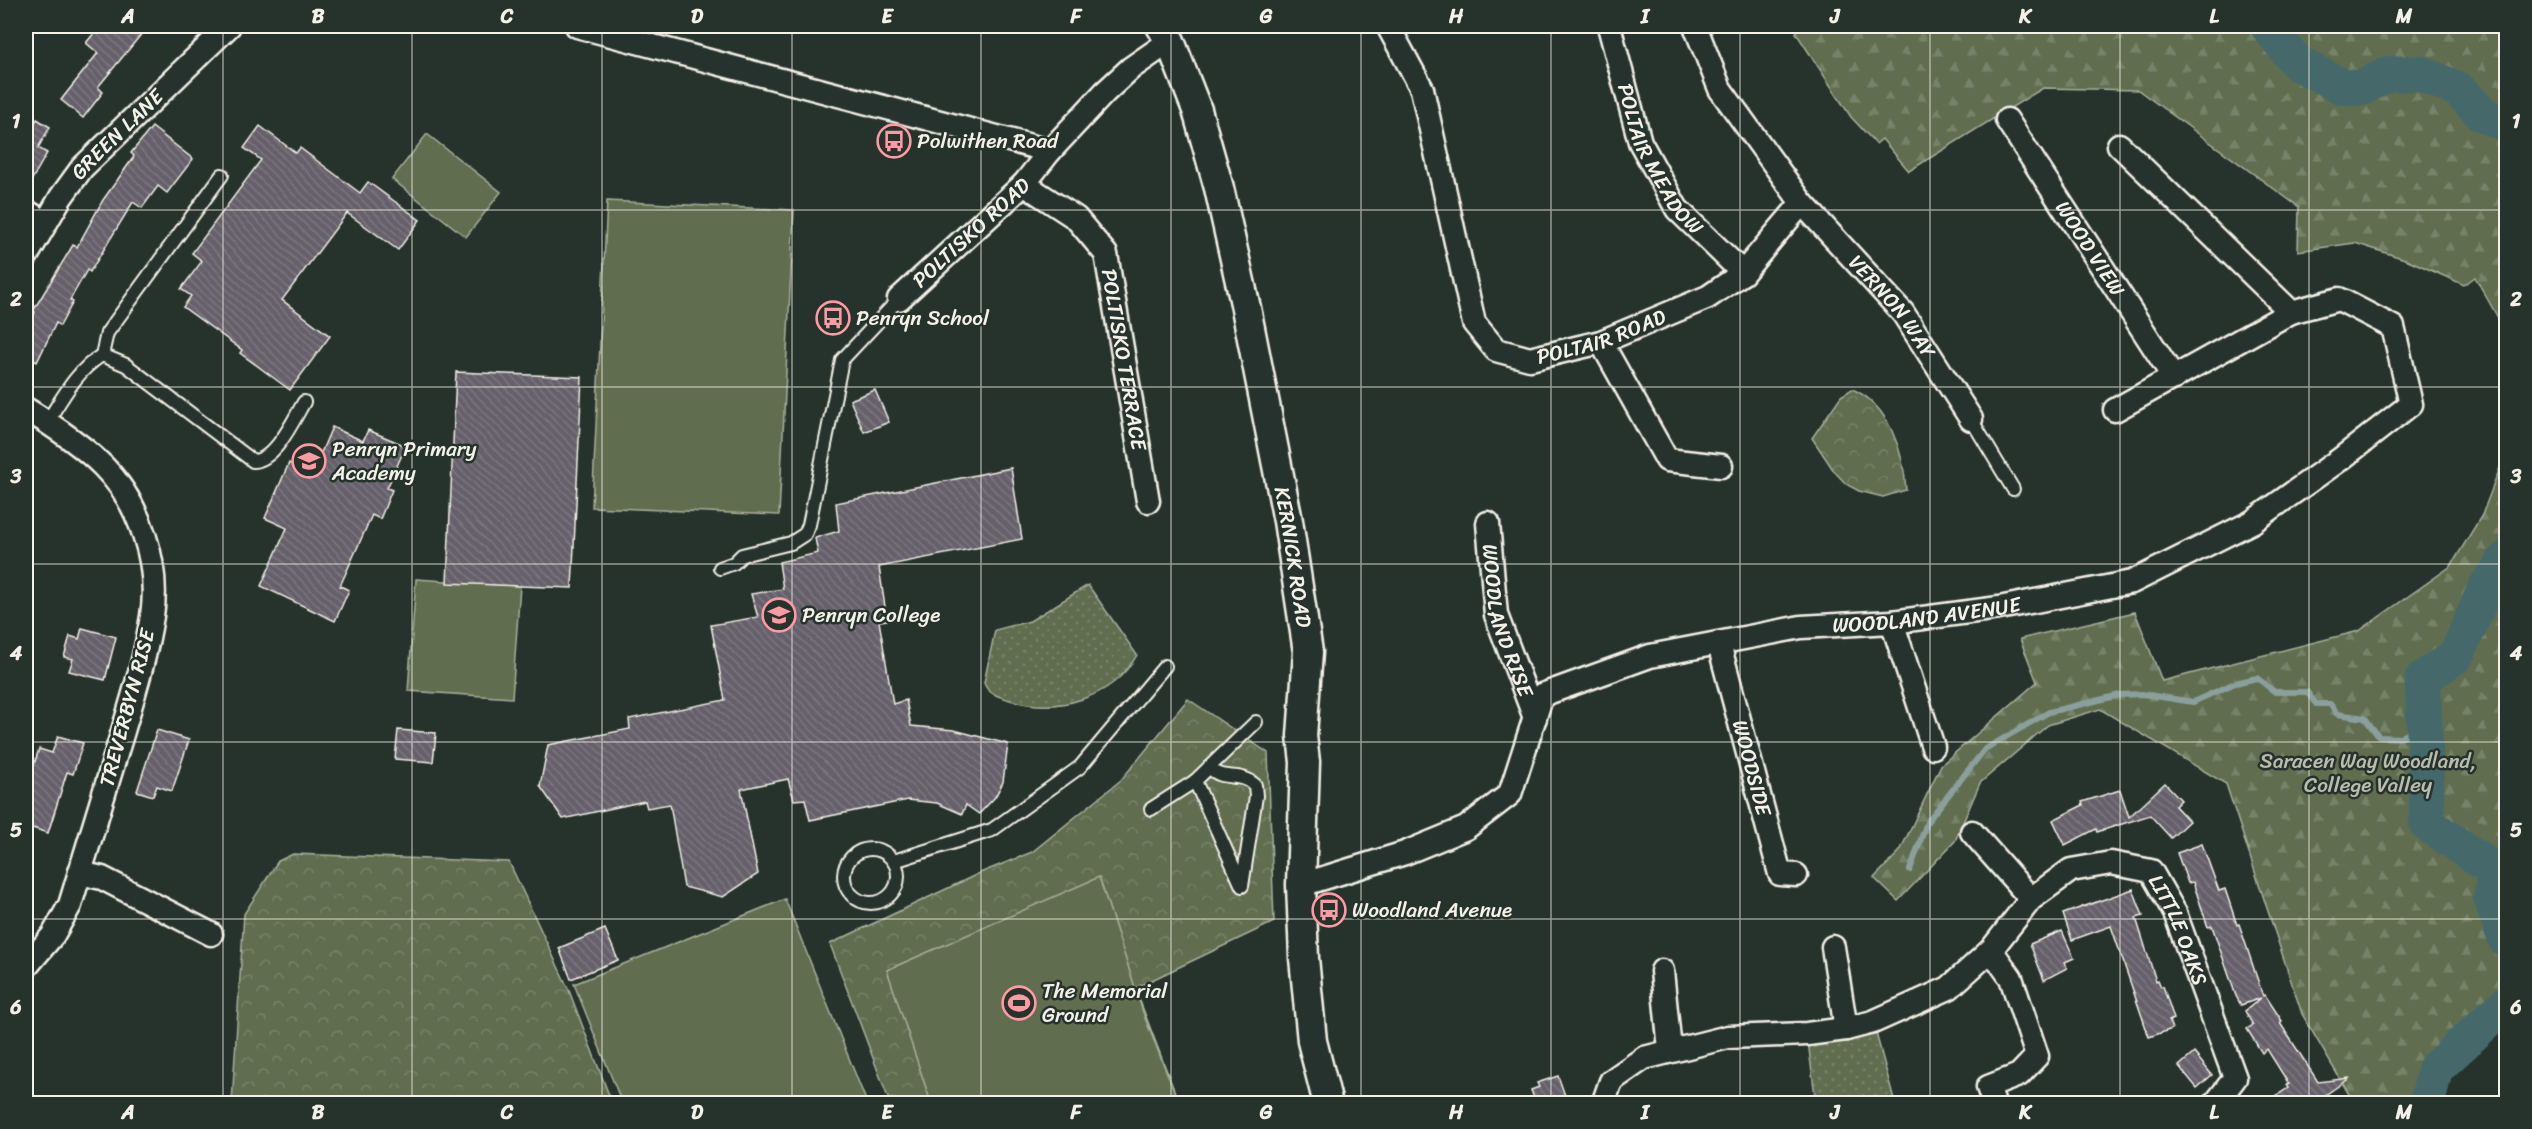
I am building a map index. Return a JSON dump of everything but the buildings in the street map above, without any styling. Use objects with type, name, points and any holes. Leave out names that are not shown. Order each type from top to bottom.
[{"type":"street","name":"GREEN LANE","points":[[26,257],[45,223],[82,168],[229,26]]},
{"type":"street","points":[[577,26],[1050,151]]},
{"type":"street","name":"POLTAIR ROAD","points":[[1388,26],[1422,89],[1474,323],[1496,350],[1530,359],[1601,342],[1708,297],[1743,273],[1802,203]]},
{"type":"street","name":"POLTAIR MEADOW","points":[[1609,26],[1640,142],[1677,209],[1743,273]]},
{"type":"street","points":[[1695,26],[1720,89],[1802,203]]},
{"type":"street","name":"POLTISKO ROAD","points":[[899,299],[1024,183],[1050,151],[1165,33]]},
{"type":"street","name":"KERNICK ROAD","points":[[1165,33],[1197,110],[1219,188],[1246,308],[1287,517],[1308,652],[1302,736],[1305,762],[1301,885],[1304,958],[1312,1041],[1328,1104]]},
{"type":"street","name":"WOOD VIEW","points":[[2007,120],[2174,378]]},
{"type":"street","points":[[2119,146],[2291,312]]},
{"type":"street","name":"POLTISKO TERRACE","points":[[1024,183],[1076,218],[1106,254],[1148,501]]},
{"type":"street","name":"VERNON WAY","points":[[1802,203],[1903,313],[1971,419]]},
{"type":"street","points":[[26,211],[45,223]]},
{"type":"street","name":"WOODLAND AVENUE","points":[[1301,885],[1405,853],[1466,828],[1510,794],[1542,695],[1650,656],[1801,627],[1892,622],[1999,608],[2132,582],[2252,522],[2342,458],[2411,404],[2393,327],[2339,299],[2291,312],[2115,410]]},
{"type":"street","points":[[1601,342],[1667,460],[1721,466]]},
{"type":"street","name":"TREVERBYN RISE","points":[[26,410],[47,422],[103,466],[123,491],[144,532],[152,563],[153,615],[138,682],[70,905],[53,936],[26,967]]},
{"type":"street","name":"WOODLAND RISE","points":[[1488,523],[1496,615],[1535,718]]},
{"type":"street","points":[[1892,622],[1933,747]]},
{"type":"street","name":"WOODSIDE","points":[[1719,644],[1780,874],[1796,875]]},
{"type":"street","points":[[1972,832],[2031,899]]},
{"type":"street","name":"LITTLE OAKS","points":[[1603,1104],[1611,1081],[1644,1058],[1728,1037],[1807,1034],[1846,1029],[1873,1022],[1948,988],[1991,950],[2031,899],[2071,870],[2111,863],[2151,871],[2175,913],[2235,1078],[2215,1104]]},
{"type":"street","points":[[80,873],[102,878],[211,934]]},
{"type":"street","points":[[1833,947],[1846,1029]]},
{"type":"street","points":[[1991,950],[2011,978],[2037,1056],[2019,1075],[1991,1095]]},
{"type":"street","points":[[1662,971],[1670,1050]]},
{"type":"lane","points":[[47,422],[77,375],[88,363],[102,355],[106,333],[222,175]]},
{"type":"lane","points":[[720,568],[734,563],[742,555],[791,543],[804,534],[809,525],[842,360],[899,299]]},
{"type":"lane","points":[[102,355],[126,365],[253,461],[267,457],[276,447],[304,402]]},
{"type":"lane","points":[[1971,419],[2013,489]]},
{"type":"lane","points":[[894,861],[992,830],[1080,767],[1165,666]]},
{"type":"lane","points":[[1151,809],[1196,780],[1256,722]]},
{"type":"lane","points":[[1196,780],[1242,886],[1256,796],[1255,785],[1248,779],[1217,775],[1209,767]]},
{"type":"lane","points":[[865,849],[879,851],[894,861],[898,870],[898,880],[894,890],[885,898],[872,904],[860,902],[850,895],[843,882],[844,868],[852,856],[865,849]]},
{"type":"green space","points":[[1798,26],[2506,26],[2506,332],[2475,277],[2464,285],[2408,260],[2355,243],[2298,251],[2299,207],[2138,90],[2043,88],[1909,171],[1882,139],[1876,144],[1851,117],[1796,33]]},
{"type":"green space","points":[[427,134],[501,192],[466,237],[392,179]]},
{"type":"green space","points":[[607,201],[794,210],[779,515],[592,507]]},
{"type":"green space","points":[[1852,389],[1865,396],[1876,406],[1892,431],[1902,461],[1906,490],[1883,497],[1859,491],[1846,484],[1834,471],[1812,438],[1841,396]]},
{"type":"green space","name":"Saracen Way Woodland, College Valley","points":[[2506,452],[2506,1004],[2435,1069],[2426,1100],[2429,1103],[2354,1103],[2302,1014],[2226,784],[2100,709],[2048,725],[1980,783],[1955,841],[1898,901],[1874,878],[1900,851],[1941,765],[2037,682],[2020,639],[2135,612],[2162,681],[2359,631],[2451,566],[2482,515]]},
{"type":"green space","points":[[416,579],[520,586],[512,698],[408,691]]},
{"type":"green space","points":[[1088,585],[1137,655],[1126,670],[1113,683],[1098,692],[1064,704],[1028,704],[994,695],[988,690],[984,683],[995,630],[1030,621]]},
{"type":"green space","points":[[1188,699],[1268,753],[1274,922],[1135,988],[1179,1103],[890,1103],[830,944],[980,873],[1032,852],[1121,780]]},
{"type":"green space","points":[[293,854],[509,862],[568,988],[612,1103],[232,1103],[244,914],[278,861]]},
{"type":"green space","name":"The Memorial Ground","points":[[1099,877],[1145,1018],[1179,1103],[931,1103],[887,970]]},
{"type":"green space","points":[[785,899],[867,1103],[622,1103],[574,984]]},
{"type":"green space","points":[[1873,1022],[1895,1103],[1816,1103],[1807,1034]]},
{"type":"waterway","points":[[2268,26],[2297,63],[2343,87],[2362,88],[2388,74],[2420,73],[2459,90],[2482,114],[2506,125]]},
{"type":"waterway","points":[[2506,559],[2486,587],[2456,656],[2423,678],[2427,824],[2496,871],[2491,897],[2506,940]]},
{"type":"waterway","points":[[1910,870],[1927,822],[1985,749],[2049,712],[2120,695],[2142,694],[2193,702],[2235,683],[2257,678],[2275,692],[2307,692],[2316,704],[2330,704],[2337,714],[2365,718],[2379,737],[2400,738],[2424,724]]},
{"type":"waterway","points":[[2427,1104],[2435,1069],[2506,1004]]},
{"type":"place","name":"Polwithen Road","points":[[894,141]]},
{"type":"place","name":"Penryn School","points":[[833,318]]},
{"type":"place","name":"Penryn Primary Academy","points":[[309,461]]},
{"type":"place","name":"Penryn College","points":[[779,615]]},
{"type":"place","name":"Woodland Avenue","points":[[1329,910]]},
{"type":"place","name":"The Memorial Ground","points":[[1019,1003]]}]
